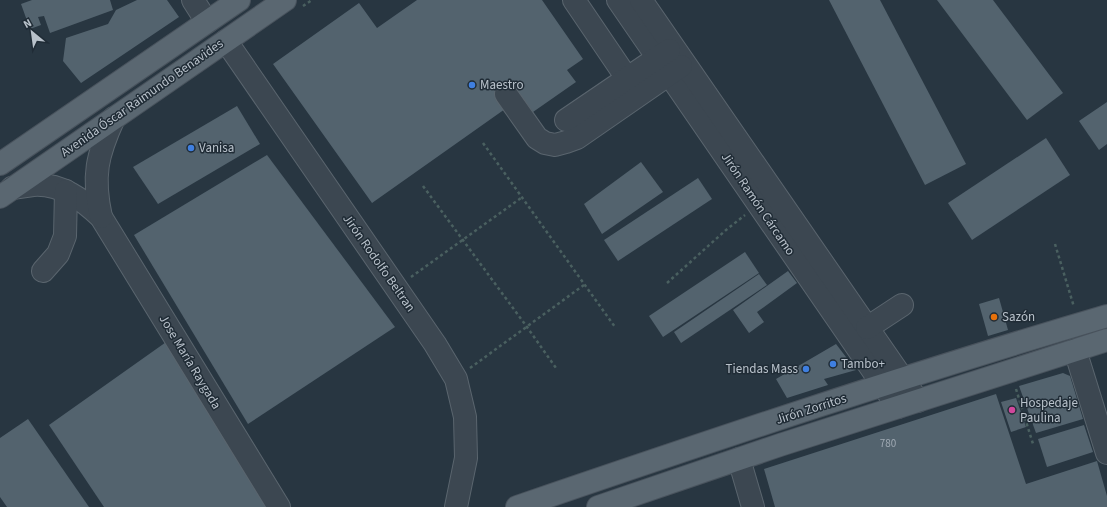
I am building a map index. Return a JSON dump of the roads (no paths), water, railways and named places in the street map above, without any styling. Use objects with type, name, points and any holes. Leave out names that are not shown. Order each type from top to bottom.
[{"type":"main road","name":"Avenida Óscar Raimundo Benavides","points":[[0,164],[239,0]]},
{"type":"main road","name":"Avenida Óscar Raimundo Benavides","points":[[6,192],[285,0]]},
{"type":"main road","name":"Jirón Zorritos","points":[[517,507],[666,456],[892,382],[1107,316]]},
{"type":"main road","name":"Jirón Zorritos","points":[[598,507],[1010,370],[1107,340]]},
{"type":"street","points":[[193,0],[207,22]]},
{"type":"street","points":[[574,0],[633,87]]},
{"type":"street","name":"Jirón Ramón Cárcamo","points":[[618,0],[671,60],[908,404]]},
{"type":"street","name":"Jirón Ramón Cárcamo","points":[[643,0],[671,60],[759,205],[794,240],[867,328],[892,382]]},
{"type":"street","name":"Jirón Rodolfo Beltran","points":[[226,41],[435,344],[456,379],[465,417],[466,458],[456,507]]},
{"type":"street","points":[[506,94],[537,138],[546,143],[555,145],[577,138],[633,87],[671,60]]},
{"type":"street","points":[[566,120],[633,87]]},
{"type":"street","name":"Jose María Raygada","points":[[101,217],[97,197],[96,177],[99,157],[105,138],[114,118]]},
{"type":"street","name":"Jose María Raygada","points":[[6,192],[35,185],[66,191],[85,202],[101,217],[279,507]]},
{"type":"street","points":[[43,271],[58,254],[65,236],[66,191]]},
{"type":"street","points":[[867,328],[902,306]]},
{"type":"street","points":[[1075,350],[1107,453]]},
{"type":"street","points":[[740,460],[753,507]]},
{"type":"place","name":"Maestro","points":[[472,85]]},
{"type":"place","name":"Vanisa","points":[[191,148]]},
{"type":"place","name":"Sazón","points":[[994,317]]},
{"type":"place","name":"Tambo+","points":[[833,364]]},
{"type":"place","name":"Tiendas Mass","points":[[806,369]]},
{"type":"place","name":"Hospedaje Paulina","points":[[1012,410]]}]
